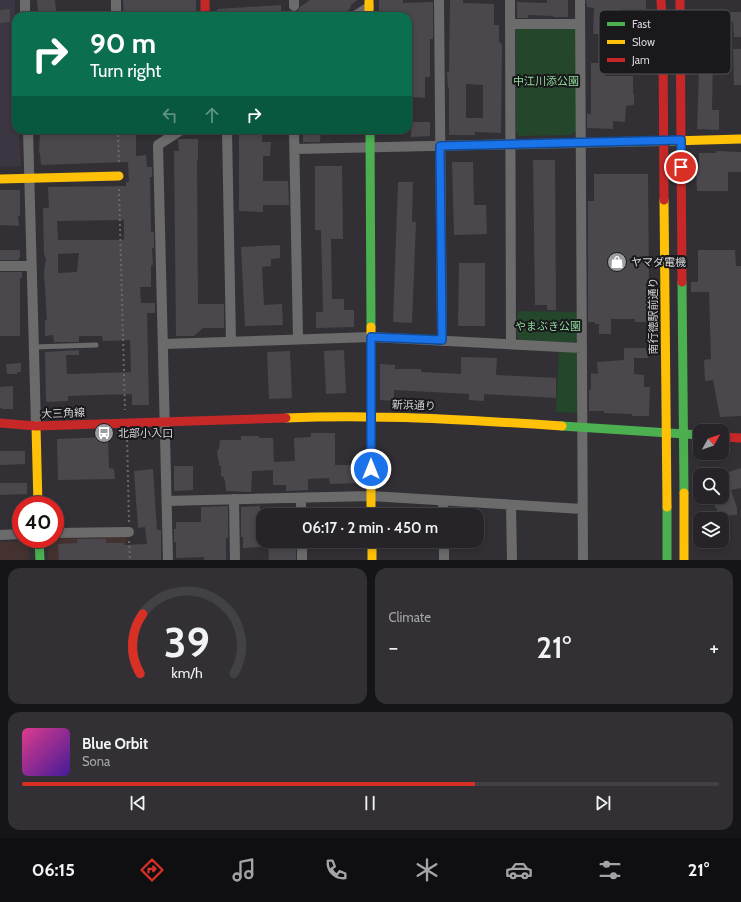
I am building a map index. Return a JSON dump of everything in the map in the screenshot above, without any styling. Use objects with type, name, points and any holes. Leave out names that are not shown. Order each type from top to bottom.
[{"type":"street","points":[[25,0],[25,12]]},
{"type":"street","points":[[116,0],[116,12]]},
{"type":"street","points":[[205,0],[205,12]]},
{"type":"street","points":[[439,0],[442,340]]},
{"type":"street","points":[[510,0],[511,344]]},
{"type":"street","points":[[580,0],[583,560]]},
{"type":"street","name":"南行徳駅前通り","points":[[661,0],[662,10]]},
{"type":"street","points":[[680,0],[680,10]]},
{"type":"street","points":[[510,24],[580,24]]},
{"type":"street","name":"南行徳駅前通り","points":[[663,74],[667,560]]},
{"type":"street","points":[[681,74],[684,560]]},
{"type":"street","points":[[28,134],[38,496]]},
{"type":"street","points":[[168,560],[164,344],[158,145],[175,134]]},
{"type":"street","points":[[227,134],[231,342]]},
{"type":"street","points":[[294,134],[298,339]]},
{"type":"street","points":[[370,134],[371,508]]},
{"type":"street","points":[[295,149],[741,139]]},
{"type":"street","points":[[0,179],[119,176]]},
{"type":"street","points":[[0,266],[31,266]]},
{"type":"street","points":[[164,344],[371,337],[581,348]]},
{"type":"street","name":"新浜通り","points":[[126,423],[371,416],[456,419],[693,435]]},
{"type":"street","name":"大三角線","points":[[0,423],[36,426],[126,423]]},
{"type":"street","points":[[729,437],[741,438]]},
{"type":"street","points":[[167,501],[371,496],[582,509]]},
{"type":"street","points":[[301,498],[301,508]]},
{"type":"street","points":[[234,500],[235,560]]},
{"type":"street","points":[[443,500],[444,508]]},
{"type":"street","points":[[511,505],[512,560]]},
{"type":"street","points":[[64,533],[129,532]]},
{"type":"street","points":[[0,535],[12,534]]},
{"type":"street","points":[[39,548],[40,560]]},
{"type":"street","points":[[302,548],[302,560]]},
{"type":"street","points":[[372,548],[372,560]]},
{"type":"street","points":[[444,548],[444,560]]},
{"type":"lane","points":[[34,347],[96,345]]},
{"type":"path","points":[[118,134],[125,414]]},
{"type":"path","points":[[127,434],[130,560]]},
{"type":"shaded area","points":[[0,0],[15,0],[15,12],[12,12],[12,134],[19,134],[21,166],[0,167]]},
{"type":"shaded area","points":[[126,537],[127,560],[48,560],[48,548],[64,548],[64,539]]},
{"type":"shaded area","points":[[0,542],[12,542],[12,548],[28,548],[29,560],[0,560]]},
{"type":"green space","name":"中江川添公園","points":[[573,26],[576,30],[576,131],[571,135],[519,136],[516,132],[516,29],[519,27]]},
{"type":"green space","name":"やまぶき公園","points":[[518,311],[577,312],[577,339],[573,343],[521,340],[517,337]]},
{"type":"green space","points":[[559,351],[575,352],[578,356],[577,413],[556,412]]},
{"type":"building","points":[[37,0],[55,0],[56,12],[38,12]]},
{"type":"building","points":[[123,0],[196,0],[196,12],[124,12]]},
{"type":"building","points":[[310,0],[357,0],[346,12],[293,12],[298,11],[300,7]]},
{"type":"building","points":[[379,0],[403,0],[403,3],[433,2],[433,39],[430,39],[430,77],[425,77],[425,98],[412,97],[412,12],[379,12]]},
{"type":"building","points":[[450,0],[463,0],[463,3],[494,4],[494,25],[499,25],[499,42],[502,44],[501,133],[475,132],[475,135],[449,135],[449,88],[447,72],[449,72]],"holes":[[[466,84],[483,85],[483,118],[466,118]]]},
{"type":"building","points":[[547,0],[568,0],[568,17],[528,15],[528,18],[517,18],[517,2],[547,3]]},
{"type":"building","points":[[586,0],[646,0],[646,9],[599,10],[599,34],[593,34],[594,8],[587,7]]},
{"type":"building","points":[[281,5],[281,12],[217,12],[217,9]]},
{"type":"building","points":[[10,9],[10,22],[0,23],[0,10]]},
{"type":"building","points":[[731,12],[741,12],[741,37],[734,37]]},
{"type":"building","points":[[733,49],[741,49],[741,85],[734,85]]},
{"type":"building","points":[[591,63],[599,63],[599,74],[605,74],[605,76],[633,76],[634,105],[626,106],[625,122],[613,121],[613,129],[587,128],[587,114],[591,114]]},
{"type":"building","points":[[699,74],[713,74],[712,110],[719,110],[719,130],[697,129]]},
{"type":"building","points":[[412,122],[430,122],[430,136],[411,137]]},
{"type":"building","points":[[40,134],[136,134],[136,156],[146,155],[147,167],[152,167],[152,177],[150,177],[151,232],[154,232],[154,248],[152,248],[153,265],[151,265],[151,287],[140,287],[141,303],[155,303],[155,313],[147,313],[149,405],[132,405],[132,394],[68,396],[68,401],[46,402],[45,352],[79,350],[79,355],[66,355],[67,374],[131,372],[130,340],[103,341],[102,336],[79,336],[79,342],[54,342],[53,335],[45,336],[45,320],[47,320],[44,272],[46,259],[44,254],[43,208],[49,208],[48,187],[126,186],[126,182],[129,182],[128,162],[41,165]],"holes":[[[124,220],[124,240],[58,240],[57,221]],[[79,253],[77,272],[58,273],[58,254]]]},
{"type":"building","points":[[239,134],[262,134],[262,142],[271,142],[270,156],[263,156],[263,181],[288,181],[289,205],[263,205],[263,212],[239,211]]},
{"type":"building","points":[[303,134],[321,134],[320,142],[303,142]]},
{"type":"building","points":[[178,139],[198,139],[198,304],[224,304],[224,328],[203,328],[194,336],[176,336],[174,151],[179,151]]},
{"type":"building","points":[[716,151],[741,152],[741,172],[728,172],[728,191],[697,191],[696,167],[699,167],[699,153],[716,153]]},
{"type":"building","points":[[533,160],[555,160],[556,310],[547,310],[547,305],[535,305]]},
{"type":"building","points":[[452,162],[473,162],[474,205],[486,205],[487,234],[454,235]]},
{"type":"building","points":[[315,166],[342,166],[343,239],[331,239],[332,299],[344,299],[344,310],[354,310],[354,327],[316,328],[316,312],[323,312],[321,230],[315,230]]},
{"type":"building","points":[[594,174],[648,174],[649,282],[656,282],[656,292],[649,292],[648,322],[635,322],[635,319],[611,319],[611,334],[599,334],[599,324],[595,324],[595,322],[588,322],[588,201],[594,201]]},
{"type":"building","points":[[398,182],[413,182],[412,222],[416,222],[412,323],[393,322]]},
{"type":"building","points":[[0,190],[20,190],[20,216],[18,216],[19,226],[0,225]]},
{"type":"building","points":[[280,245],[280,258],[271,259],[271,266],[262,267],[264,305],[282,304],[283,325],[245,326],[241,247]]},
{"type":"building","points":[[0,250],[20,250],[20,258],[18,258],[19,260],[0,260]]},
{"type":"building","points":[[698,250],[735,250],[736,266],[741,266],[741,416],[720,417],[713,380],[705,381],[704,360],[711,359],[709,292],[691,292],[691,282],[698,282]]},
{"type":"building","points":[[459,263],[485,263],[485,326],[458,326]]},
{"type":"building","points":[[0,272],[22,272],[22,278],[20,278],[20,336],[0,336]]},
{"type":"building","points":[[624,348],[648,348],[648,358],[634,358],[634,374],[644,375],[644,387],[650,387],[649,416],[632,416],[632,414],[589,411],[591,373],[598,374],[597,362],[624,360]]},
{"type":"building","points":[[344,350],[346,393],[326,394],[324,351]]},
{"type":"building","points":[[290,351],[292,398],[269,399],[267,352]]},
{"type":"building","points":[[461,357],[497,358],[496,375],[556,378],[556,398],[484,394],[484,401],[469,400],[469,394],[394,390],[394,401],[380,400],[380,364],[395,365],[395,369],[421,369],[421,372],[461,374]]},
{"type":"building","points":[[21,363],[21,372],[17,372],[17,374],[7,374],[6,364]]},
{"type":"building","points":[[13,386],[13,409],[0,408],[0,387]]},
{"type":"building","points":[[311,433],[335,433],[335,465],[357,465],[358,483],[330,484],[329,478],[308,479],[308,490],[286,491],[286,485],[273,485],[273,470],[252,471],[251,492],[226,491],[225,480],[224,477],[221,476],[221,466],[219,466],[218,460],[217,450],[219,450],[220,440],[241,440],[241,436],[273,438],[274,462],[295,461],[294,438],[311,437]]},
{"type":"building","points":[[108,437],[109,468],[114,469],[115,479],[58,480],[57,439]]},
{"type":"building","points":[[0,451],[25,451],[25,464],[0,465]]},
{"type":"building","points":[[174,466],[193,466],[193,490],[174,491]]},
{"type":"building","points":[[741,468],[741,488],[731,490],[737,508],[737,515],[729,515],[729,512],[717,512],[717,508],[715,508],[715,504],[729,504],[729,472]]},
{"type":"building","points":[[153,469],[157,530],[161,530],[161,560],[59,560],[58,548],[64,548],[64,544],[77,543],[77,539],[106,539],[106,543],[124,543],[124,545],[147,544],[145,527],[138,528],[134,471]]},
{"type":"building","points":[[0,483],[27,483],[27,494],[0,495]]},
{"type":"building","points":[[228,506],[226,560],[204,560],[204,557],[176,558],[174,529],[176,529],[176,522],[201,522],[201,507]]},
{"type":"building","points":[[260,506],[260,508],[256,508],[256,547],[243,548],[243,537],[241,537],[241,507]]},
{"type":"building","points":[[268,548],[296,548],[296,560],[269,560]]},
{"type":"traffic: fast","points":[[370,134],[371,327]]},
{"type":"traffic: fast","points":[[682,282],[684,493]]},
{"type":"traffic: fast","points":[[562,426],[693,435]]},
{"type":"traffic: fast","points":[[667,507],[667,560]]},
{"type":"traffic: fast","points":[[39,548],[40,560]]},
{"type":"traffic: slow","points":[[369,0],[369,12]]},
{"type":"traffic: slow","points":[[671,141],[741,139]]},
{"type":"traffic: slow","points":[[0,179],[119,176]]},
{"type":"traffic: slow","points":[[664,200],[667,507]]},
{"type":"traffic: slow","points":[[371,327],[371,508]]},
{"type":"traffic: slow","points":[[286,418],[390,417],[562,426]]},
{"type":"traffic: slow","points":[[36,426],[38,496]]},
{"type":"traffic: slow","points":[[684,493],[684,560]]},
{"type":"traffic: slow","points":[[372,548],[372,560]]},
{"type":"traffic: jam","points":[[205,0],[205,12]]},
{"type":"traffic: jam","points":[[661,0],[662,10]]},
{"type":"traffic: jam","points":[[680,0],[680,10]]},
{"type":"traffic: jam","points":[[663,74],[664,200]]},
{"type":"traffic: jam","points":[[681,74],[682,282]]},
{"type":"traffic: jam","points":[[0,423],[36,426],[286,418]]},
{"type":"traffic: jam","points":[[729,437],[741,438]]},
{"type":"place","name":"ヤマダ電機","points":[[617,262]]},
{"type":"place","name":"北部小入口","points":[[104,433]]},
{"type":"route","points":[[371,469],[371,337],[442,340],[440,146],[681,140],[681,167]]}]
